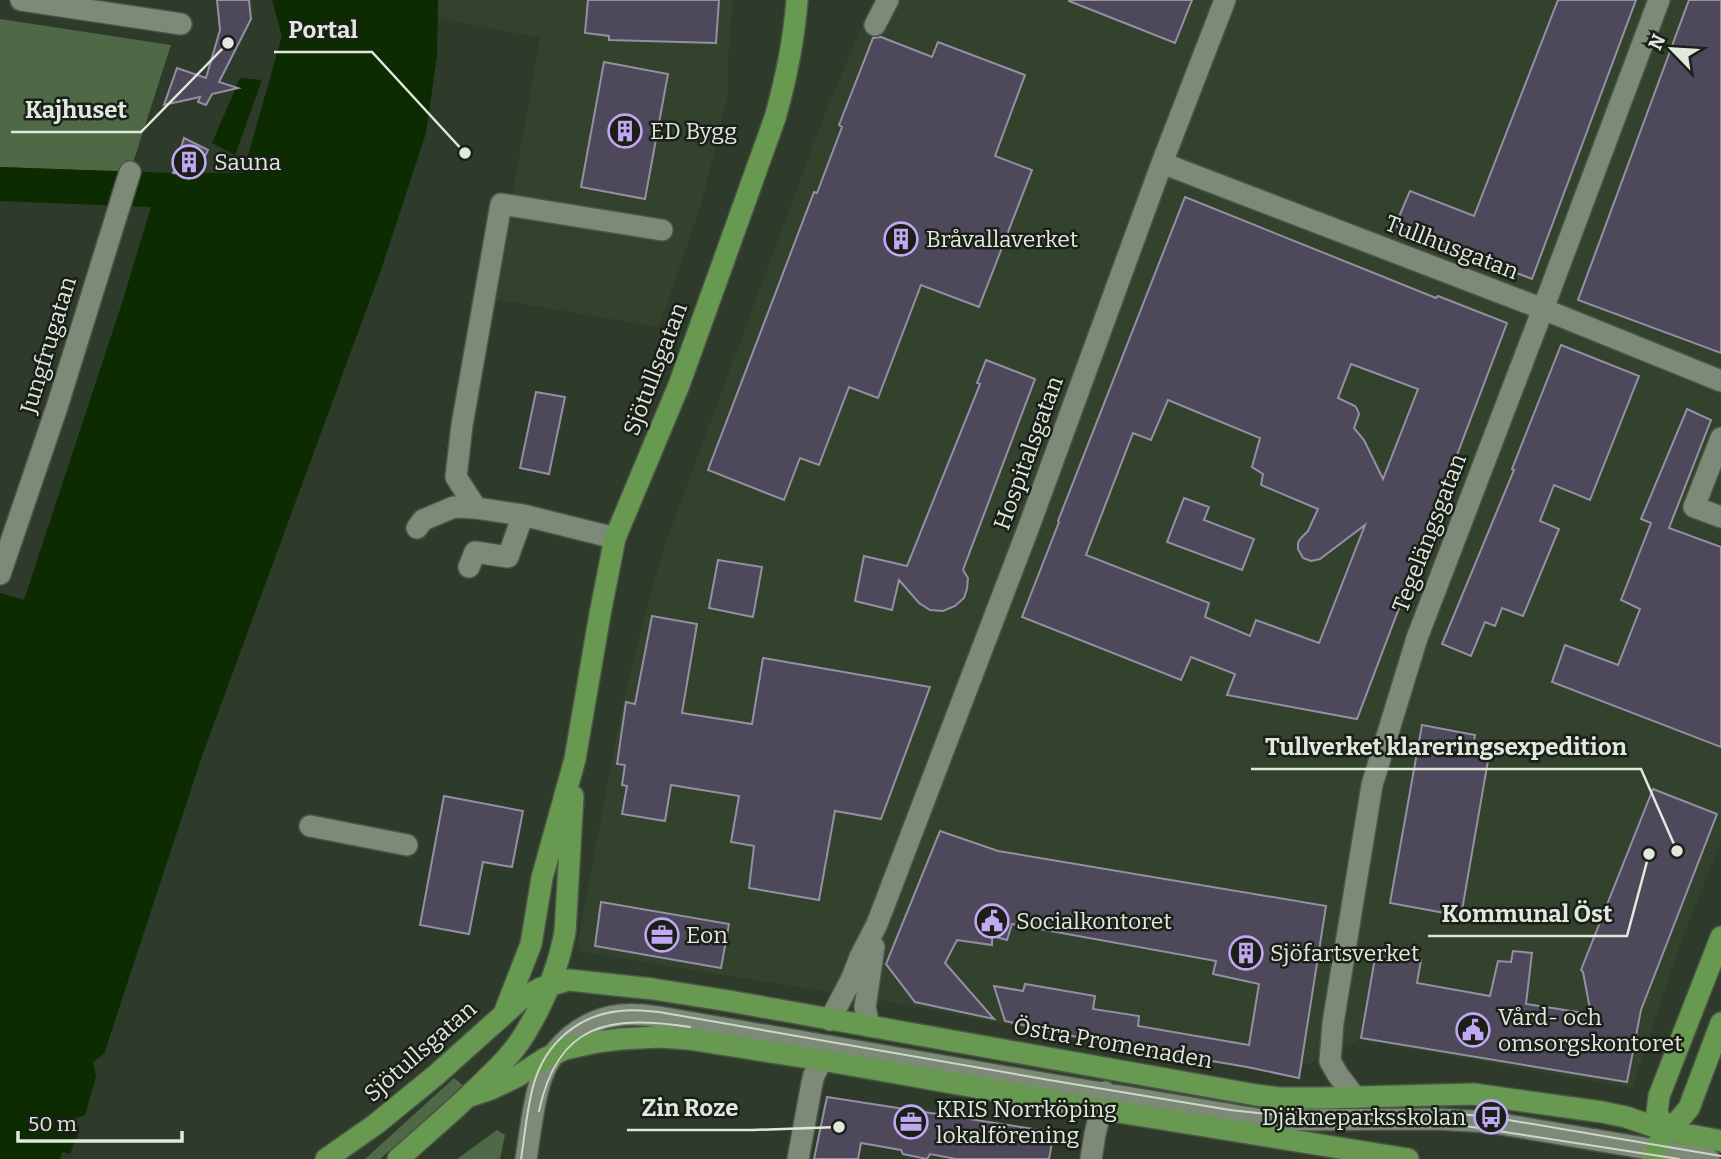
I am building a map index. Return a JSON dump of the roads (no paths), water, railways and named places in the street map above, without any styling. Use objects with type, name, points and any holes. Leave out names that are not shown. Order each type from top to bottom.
[{"type":"main road","name":"Sjötullsgatan","points":[[326,1159],[376,1124],[505,1013],[531,944],[542,878],[575,759],[615,538],[679,385],[775,118],[787,73],[797,0]]},
{"type":"main road","name":"Sjötullsgatan","points":[[398,1159],[505,1059],[523,1037],[551,984],[565,932],[575,759]]},
{"type":"main road","points":[[1658,1146],[1657,1112],[1660,1096],[1721,937]]},
{"type":"main road","name":"Östra Promenaden","points":[[505,1013],[532,992],[569,980],[653,989],[1280,1098],[1473,1094],[1626,1117],[1658,1146],[1721,1140]]},
{"type":"main road","points":[[1658,1146],[1689,1108],[1721,1023]]},
{"type":"main road","name":"Östra Promenaden","points":[[467,1097],[518,1076],[554,1054],[597,1042],[659,1037],[715,1042],[822,1060],[1104,1095],[1408,1159]]},
{"type":"street","points":[[20,0],[181,24]]},
{"type":"street","points":[[875,26],[888,0]]},
{"type":"street","name":"Hospitalsgatan","points":[[830,1020],[877,924],[1225,0]]},
{"type":"street","name":"Tegelängsgatan","points":[[1355,1097],[1330,1061],[1333,1023],[1372,785],[1417,638],[1659,0]]},
{"type":"street","name":"Tullhusgatan","points":[[1162,163],[1543,309],[1721,381]]},
{"type":"street","name":"Jungfrugatan","points":[[0,574],[57,407],[130,172]]},
{"type":"street","points":[[476,508],[456,477],[461,425],[501,204],[662,230]]},
{"type":"street","points":[[1721,438],[1694,507],[1721,517]]},
{"type":"street","points":[[417,528],[423,520],[454,507],[476,508],[523,515],[615,538]]},
{"type":"street","points":[[469,567],[475,552],[508,557],[523,515]]},
{"type":"street","points":[[310,826],[407,845]]},
{"type":"street","name":"Hospitalsgatan","points":[[869,1027],[865,1007],[877,924]]},
{"type":"street","name":"Östra Promenaden","points":[[554,1054],[562,1043],[590,1024],[621,1015],[639,1015],[1263,1120],[1436,1119],[1489,1122],[1658,1146],[1709,1159]]},
{"type":"street","points":[[1021,1053],[1054,1085]]},
{"type":"street","points":[[526,1159],[541,1079],[554,1054]]},
{"type":"street","points":[[799,1159],[812,1083],[822,1060]]},
{"type":"street","points":[[1090,1064],[1101,1074],[1104,1095],[1091,1159]]},
{"type":"street","points":[[1104,1095],[1122,1080],[1162,1078]]},
{"type":"tram line","points":[[521,1159],[534,1083],[539,1069],[555,1044],[577,1025],[591,1018],[630,1010],[659,1012],[1230,1110],[1297,1115],[1447,1113],[1491,1117],[1721,1156]]},
{"type":"tram line","points":[[539,1111],[548,1081],[559,1059],[574,1042],[592,1031],[612,1025],[635,1023],[690,1027]]},
{"type":"tram line","points":[[1315,1125],[1459,1125],[1679,1159]]},
{"type":"place","name":"Kajhuset","points":[[228,43]]},
{"type":"place","name":"ED Bygg","points":[[625,131]]},
{"type":"place","name":"Portal","points":[[465,153]]},
{"type":"place","name":"Sauna","points":[[189,162]]},
{"type":"place","name":"Bråvallaverket","points":[[901,239]]},
{"type":"place","name":"Tullverket klareringsexpedition","points":[[1677,851]]},
{"type":"place","name":"Kommunal Öst","points":[[1649,854]]},
{"type":"place","name":"Socialkontoret","points":[[992,921]]},
{"type":"place","name":"Eon","points":[[662,935]]},
{"type":"place","name":"Sjöfartsverket","points":[[1246,953]]},
{"type":"place","name":"Vård- och omsorgskontoret","points":[[1473,1030]]},
{"type":"place","name":"Djäkneparksskolan","points":[[1491,1117]]},
{"type":"place","name":"KRIS Norrköping lokalförening","points":[[911,1122]]},
{"type":"place","name":"Zin Roze","points":[[839,1127]]}]
